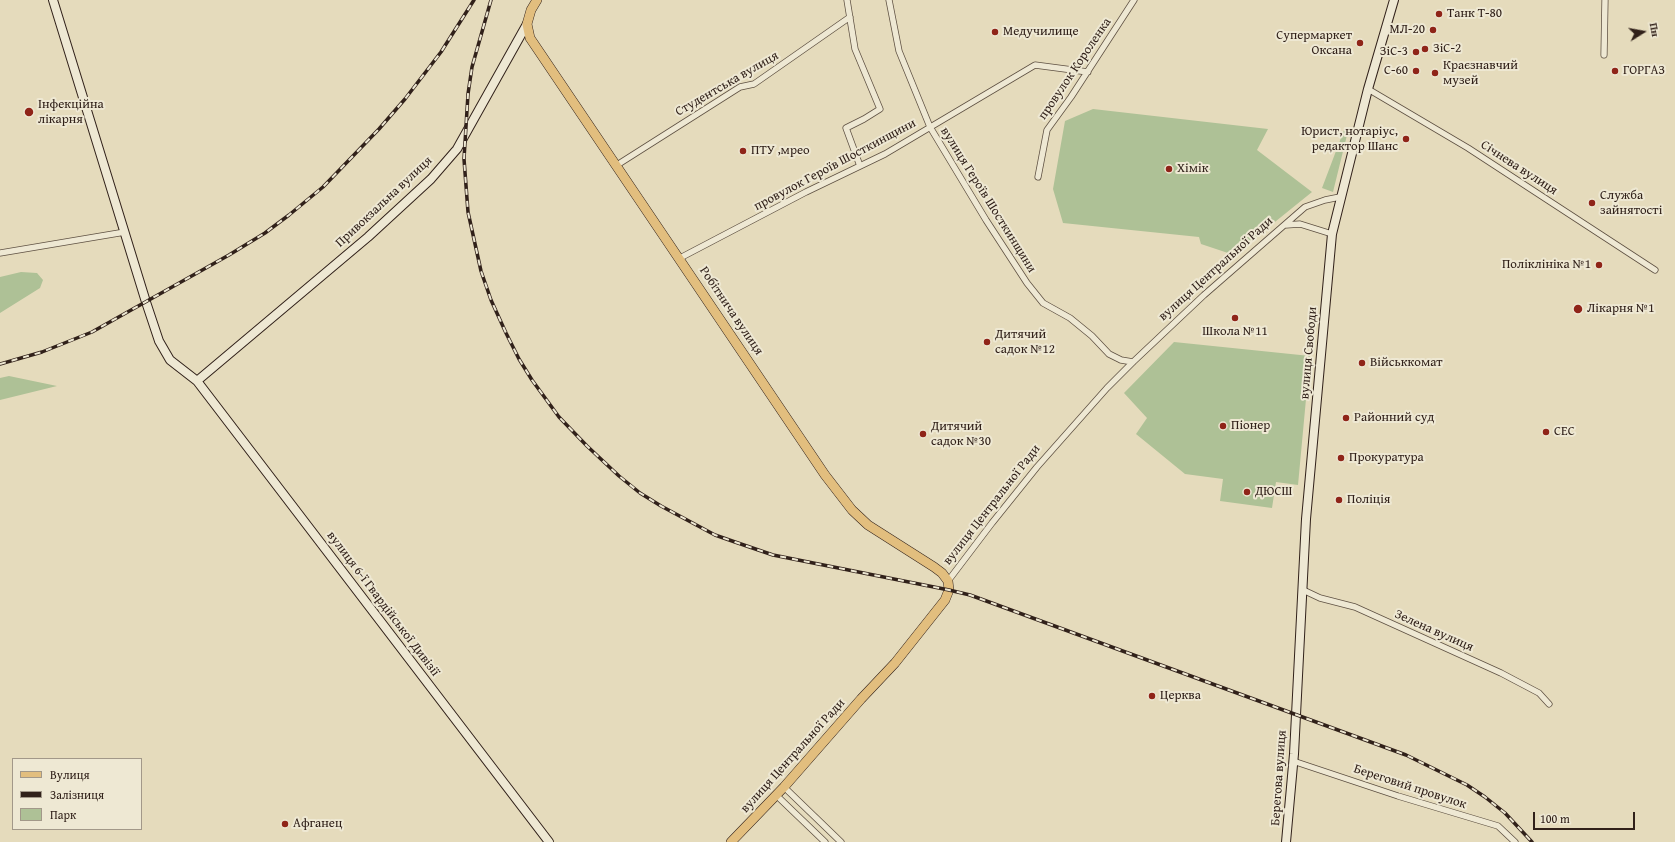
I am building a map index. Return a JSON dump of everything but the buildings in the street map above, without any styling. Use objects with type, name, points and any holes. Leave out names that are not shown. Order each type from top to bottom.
[{"type":"main road","name":"вулиця 6-ї Гвардійської Дивізії","points":[[53,0],[159,341],[170,360],[197,381],[549,842]]},
{"type":"main road","name":"Привокзальна вулиця","points":[[197,381],[368,237],[431,179],[457,149],[527,24],[531,10],[537,0]]},
{"type":"main road","name":"вулиця Свободи","points":[[1295,717],[1306,519],[1332,234],[1368,89],[1394,0]]},
{"type":"main road","name":"Робітнича вулиця","points":[[527,24],[530,38],[617,164],[825,475],[852,510],[868,525],[942,573],[948,581]]},
{"type":"main road","name":"вулиця Центральної Ради","points":[[731,842],[784,787],[861,699],[895,664],[945,600],[949,590],[948,581]]},
{"type":"main road","name":"Берегова вулиця","points":[[1286,842],[1294,761],[1295,717]]},
{"type":"street","points":[[847,0],[848,18],[855,49],[880,109],[846,128],[860,166]]},
{"type":"street","name":"вулиця Героїв Шосткинщини","points":[[889,0],[900,51],[930,127],[986,220],[1027,283],[1043,303],[1070,318],[1092,336],[1109,354],[1120,360],[1133,362]]},
{"type":"street","name":"провулок Короленка","points":[[1038,177],[1047,130],[1088,72],[1134,0]]},
{"type":"street","points":[[1604,56],[1605,0]]},
{"type":"street","name":"Студентська вулиця","points":[[617,164],[740,87],[754,84],[848,18]]},
{"type":"street","name":"провулок Героїв Шосткинщини","points":[[680,258],[884,154],[1035,65],[1088,72]]},
{"type":"street","name":"Січнева вулиця","points":[[1368,89],[1468,148],[1655,270]]},
{"type":"street","name":"вулиця Центральної Ради","points":[[948,581],[1032,473],[1107,388],[1133,362],[1209,290],[1305,207],[1325,200],[1340,197]]},
{"type":"street","name":"вулиця Центральної Ради","points":[[1285,225],[1300,224],[1332,234]]},
{"type":"street","points":[[0,253],[125,232]]},
{"type":"street","name":"Зелена вулиця","points":[[1303,590],[1320,598],[1355,607],[1501,673],[1539,693],[1549,704]]},
{"type":"street","name":"Береговий провулок","points":[[1294,761],[1398,796],[1498,826],[1516,842]]},
{"type":"street","points":[[784,787],[841,842]]},
{"type":"street","points":[[776,795],[825,842]]},
{"type":"green space","name":"Хімік","points":[[1093,109],[1268,129],[1257,150],[1312,192],[1234,255],[1201,244],[1199,237],[1063,223],[1053,189],[1065,121]]},
{"type":"green space","points":[[1344,130],[1348,131],[1333,192],[1322,188]]},
{"type":"green space","points":[[21,272],[37,273],[43,280],[40,288],[0,313],[0,277]]},
{"type":"green space","name":"Піонер","points":[[1174,342],[1310,356],[1298,485],[1276,482],[1272,508],[1220,501],[1223,479],[1185,474],[1136,434],[1147,418],[1124,393]]},
{"type":"green space","points":[[9,376],[57,386],[0,400],[0,378]]},
{"type":"railway","points":[[0,364],[42,352],[92,332],[229,255],[265,233],[289,215],[323,187],[379,129],[405,99],[441,52],[474,0]]},
{"type":"railway","points":[[491,0],[472,67],[468,94],[464,159],[468,212],[481,271],[491,300],[506,333],[519,359],[532,380],[559,417],[587,446],[619,476],[640,493],[715,535],[773,555],[970,595],[1406,755],[1467,785],[1485,797],[1505,813],[1532,842]]},
{"type":"place","name":"Танк Т-80","points":[[1439,14]]},
{"type":"place","name":"МЛ-20","points":[[1433,30]]},
{"type":"place","name":"Медучилище","points":[[995,32]]},
{"type":"place","name":"Супермаркет Оксана","points":[[1360,43]]},
{"type":"place","name":"ЗіС-2","points":[[1425,49]]},
{"type":"place","name":"ЗіС-3","points":[[1416,52]]},
{"type":"place","name":"С-60","points":[[1416,71]]},
{"type":"place","name":"ГОРГАЗ","points":[[1615,71]]},
{"type":"place","name":"Краєзнавчий музей","points":[[1435,73]]},
{"type":"place","name":"Інфекційна лікарня","points":[[29,112]]},
{"type":"place","name":"Юрист, нотаріус, редактор Шанс","points":[[1406,139]]},
{"type":"place","name":"ПТУ ,мрео","points":[[743,151]]},
{"type":"place","name":"Хімік","points":[[1169,169]]},
{"type":"place","name":"Служба зайнятості","points":[[1592,203]]},
{"type":"place","name":"Поліклініка №1","points":[[1599,265]]},
{"type":"place","name":"Лікарня №1","points":[[1578,309]]},
{"type":"place","name":"Школа №11","points":[[1235,318]]},
{"type":"place","name":"Дитячий садок №12","points":[[987,342]]},
{"type":"place","name":"Військкомат","points":[[1362,363]]},
{"type":"place","name":"Районний суд","points":[[1346,418]]},
{"type":"place","name":"Піонер","points":[[1223,426]]},
{"type":"place","name":"СЕС","points":[[1546,432]]},
{"type":"place","name":"Дитячий садок №30","points":[[923,434]]},
{"type":"place","name":"Прокуратура","points":[[1341,458]]},
{"type":"place","name":"ДЮСШ","points":[[1247,492]]},
{"type":"place","name":"Поліція","points":[[1339,500]]},
{"type":"place","name":"Церква","points":[[1152,696]]},
{"type":"place","name":"Афганец","points":[[285,824]]}]
